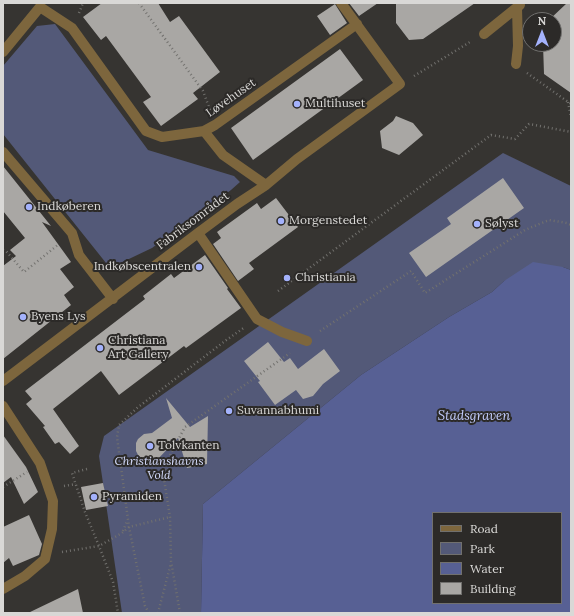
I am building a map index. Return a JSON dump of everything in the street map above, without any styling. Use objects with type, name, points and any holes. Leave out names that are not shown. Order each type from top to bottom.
[{"type":"street","points":[[341,3],[400,84]]},
{"type":"street","points":[[484,34],[519,5]]},
{"type":"street","points":[[516,64],[519,5]]},
{"type":"street","name":"Løvehuset","points":[[3,52],[40,8],[72,28],[146,132],[162,137],[204,131],[215,125],[357,24]]},
{"type":"street","name":"Fabriksområdet","points":[[3,381],[198,233],[237,204],[266,185],[297,159],[400,84]]},
{"type":"street","points":[[204,131],[223,155],[266,185]]},
{"type":"street","points":[[3,152],[72,233],[79,256],[113,299]]},
{"type":"street","points":[[198,233],[257,319],[282,332],[307,341]]},
{"type":"street","points":[[3,406],[40,463],[54,501],[52,529],[45,559],[25,576],[3,589]]},
{"type":"path","points":[[138,3],[203,91],[215,125]]},
{"type":"path","points":[[400,84],[484,34]]},
{"type":"path","points":[[568,102],[571,117]]},
{"type":"path","points":[[278,291],[492,135],[515,139],[529,124],[571,132]]},
{"type":"path","points":[[180,613],[171,561],[170,517],[164,479],[170,455],[185,427],[410,271],[425,293],[525,230],[549,220],[571,225]]},
{"type":"path","points":[[3,250],[6,251],[24,272],[72,233]]},
{"type":"path","points":[[149,613],[145,606],[129,527],[117,437],[118,425],[136,408],[225,341],[257,319]]},
{"type":"path","points":[[3,487],[40,463]]},
{"type":"path","points":[[87,469],[72,473],[85,512],[113,582],[118,613]]},
{"type":"path","points":[[62,552],[99,546],[122,533],[129,527],[170,517]]},
{"type":"path","points":[[122,533],[128,519]]},
{"type":"path","points":[[158,613],[171,561]]},
{"type":"green space","points":[[55,24],[148,150],[234,176],[240,182],[152,248],[110,268],[3,134],[3,66],[37,26]]},
{"type":"green space","name":"Christianshavns Vold","points":[[503,153],[571,186],[571,270],[563,267],[504,281],[492,292],[449,317],[361,375],[203,504],[201,613],[122,613],[99,456],[104,436]]},
{"type":"water","name":"Stadsgraven","points":[[533,262],[563,267],[571,270],[571,613],[201,613],[203,504],[361,375],[449,317],[492,292],[504,281]]},
{"type":"building","points":[[102,3],[158,3],[170,22],[179,16],[220,72],[193,93],[198,99],[161,126],[143,102],[151,97],[106,36],[101,40],[83,17]]},
{"type":"building","points":[[349,3],[378,3],[359,16]]},
{"type":"building","points":[[396,3],[475,3],[423,39],[409,40],[396,23]]},
{"type":"building","points":[[567,3],[571,3],[571,93],[544,74],[543,52],[562,52],[562,12],[557,12]]},
{"type":"building","points":[[335,4],[347,23],[330,35],[317,16]]},
{"type":"building","name":"Multihuset","points":[[340,49],[363,80],[253,160],[231,128]]},
{"type":"building","points":[[396,116],[413,123],[423,135],[399,155],[382,148],[380,131],[393,121]]},
{"type":"building","points":[[3,166],[51,226],[42,222],[71,262],[60,269],[74,287],[64,295],[71,305],[3,359],[3,266],[16,256],[10,250],[25,238],[3,211]]},
{"type":"building","name":"Sølyst","points":[[503,178],[524,208],[426,277],[409,253],[451,224],[447,218]]},
{"type":"building","points":[[276,198],[298,227],[249,263],[254,269],[238,281],[213,244],[221,238],[217,232],[257,203],[261,209]]},
{"type":"building","points":[[205,255],[241,308],[186,348],[184,346],[119,395],[101,371],[53,409],[79,446],[70,454],[59,442],[55,444],[43,427],[45,426],[26,404],[32,399],[25,391],[145,299],[143,296],[171,274],[174,278]]},
{"type":"building","points":[[268,342],[284,362],[290,358],[298,369],[324,349],[340,371],[323,384],[313,396],[303,399],[296,390],[275,405],[258,382],[260,381],[244,361]]},
{"type":"building","points":[[166,398],[190,427],[208,416],[207,464],[187,468],[178,438],[156,461],[145,461],[138,455],[136,451],[136,443],[138,439],[144,434],[152,433],[172,418]]},
{"type":"building","points":[[3,435],[26,467],[38,492],[24,504],[11,477],[3,483]]},
{"type":"building","name":"Pyramiden","points":[[103,483],[108,506],[86,510],[81,487]]},
{"type":"building","points":[[29,515],[42,544],[39,555],[13,566],[9,558],[3,563],[3,527]]},
{"type":"building","points":[[78,589],[83,613],[28,613]]},
{"type":"place","name":"Multihuset","points":[[297,104]]},
{"type":"place","name":"Indkøberen","points":[[29,207]]},
{"type":"place","name":"Morgenstedet","points":[[281,221]]},
{"type":"place","name":"Sølyst","points":[[477,224]]},
{"type":"place","name":"Indkøbscentralen","points":[[199,267]]},
{"type":"place","name":"Christiania","points":[[287,278]]},
{"type":"place","name":"Byens Lys","points":[[23,317]]},
{"type":"place","name":"Christiana Art Gallery","points":[[100,348]]},
{"type":"place","name":"Suvannabhumi","points":[[229,411]]},
{"type":"place","name":"Tolvkanten","points":[[150,446]]},
{"type":"place","name":"Pyramiden","points":[[94,497]]}]
